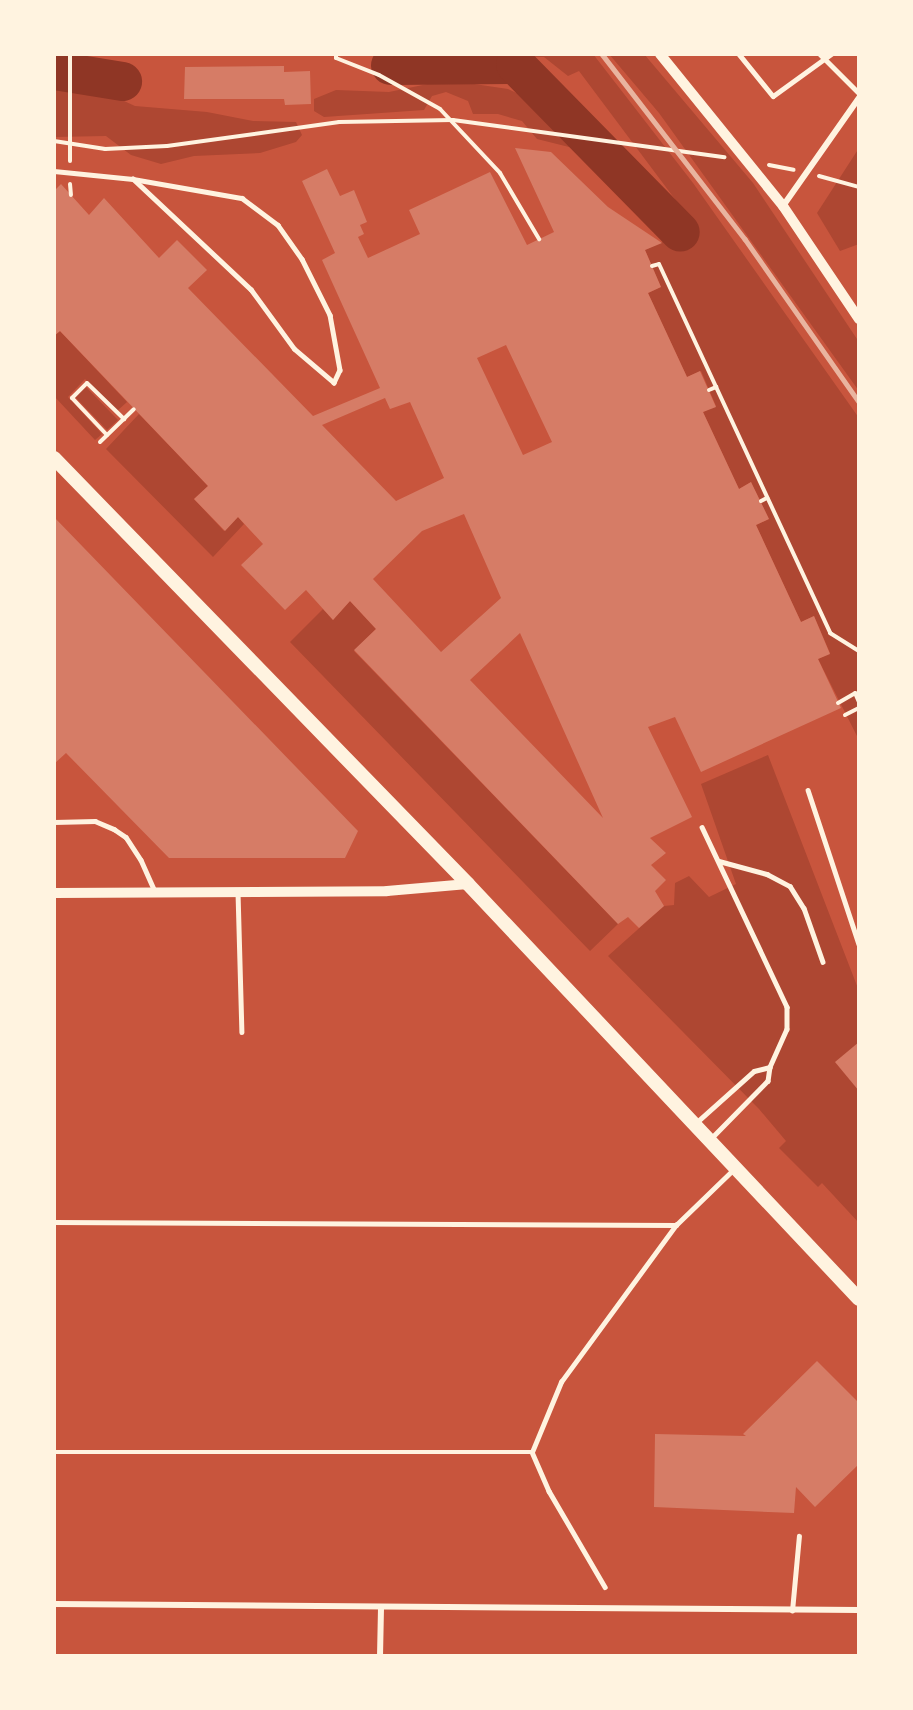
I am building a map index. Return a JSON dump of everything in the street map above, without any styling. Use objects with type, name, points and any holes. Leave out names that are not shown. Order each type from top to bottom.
[{"type":"main road","points":[[54,458],[468,884],[708,1142],[859,1299]]},
{"type":"street","points":[[660,54],[783,206],[859,319]]},
{"type":"street","points":[[783,206],[859,98]]},
{"type":"street","points":[[54,893],[387,891],[468,884]]},
{"type":"street","points":[[54,1604],[859,1610]]},
{"type":"street","points":[[380,1656],[381,1608]]},
{"type":"lane","points":[[739,54],[773,96],[831,54]]},
{"type":"lane","points":[[820,54],[859,93]]},
{"type":"lane","points":[[54,171],[133,179],[242,198],[278,225],[302,259],[330,315],[340,370],[334,384],[294,349],[251,290],[133,179]]},
{"type":"lane","points":[[808,790],[859,944]]},
{"type":"lane","points":[[54,822],[96,821],[126,837],[141,860],[155,893]]},
{"type":"lane","points":[[702,827],[787,1007],[787,1029],[770,1067],[768,1081],[708,1142]]},
{"type":"lane","points":[[719,861],[766,874],[790,886],[804,908],[823,963]]},
{"type":"lane","points":[[238,892],[242,1032]]},
{"type":"lane","points":[[693,1126],[754,1071],[770,1067]]},
{"type":"lane","points":[[604,1587],[549,1491],[532,1452],[561,1382],[676,1225],[734,1169]]},
{"type":"lane","points":[[54,1222],[676,1225]]},
{"type":"lane","points":[[54,1452],[532,1452]]},
{"type":"lane","points":[[792,1611],[799,1536]]},
{"type":"path","points":[[70,54],[70,195]]},
{"type":"path","points":[[336,54],[346,62],[388,79],[440,109],[500,172],[538,239]]},
{"type":"path","points":[[54,141],[105,149],[167,146],[339,122],[453,120],[733,158]]},
{"type":"path","points":[[763,164],[804,172]]},
{"type":"path","points":[[814,175],[859,187]]},
{"type":"path","points":[[652,266],[659,264],[829,630],[859,651]]},
{"type":"path","points":[[107,435],[72,398],[87,383],[124,419]]},
{"type":"path","points":[[709,390],[716,387]]},
{"type":"path","points":[[100,442],[134,409]]},
{"type":"path","points":[[761,501],[767,498]]},
{"type":"path","points":[[821,633],[829,630]]},
{"type":"path","points":[[838,703],[855,693],[859,702]]},
{"type":"path","points":[[845,715],[859,708]]},
{"type":"shaded area","points":[[359,54],[593,54],[693,183],[859,418],[859,740],[818,659],[830,653],[814,616],[801,622],[756,525],[769,519],[751,482],[739,489],[703,412],[716,406],[701,371],[687,377],[648,293],[661,287],[645,250],[695,226],[579,71],[568,76],[544,57]]},
{"type":"shaded area","points":[[609,54],[644,54],[753,183],[859,342],[859,391],[659,113]]},
{"type":"shaded area","points":[[447,80],[508,89],[548,108],[567,123],[577,149],[537,139],[522,121],[498,114],[473,114],[468,101],[446,92],[432,96],[424,110],[324,117],[314,111],[314,99],[336,90],[389,92]]},
{"type":"shaded area","points":[[54,86],[102,91],[135,106],[207,112],[253,121],[296,122],[302,135],[296,142],[260,153],[194,156],[161,164],[131,155],[106,136],[54,137]]},
{"type":"shaded area","points":[[859,148],[859,244],[840,251],[817,213]]},
{"type":"shaded area","points":[[60,331],[127,402],[117,411],[85,379],[68,397],[102,434],[95,440],[54,396],[54,336]]},
{"type":"shaded area","points":[[86,387],[118,420],[107,430],[75,397]]},
{"type":"shaded area","points":[[139,414],[208,486],[194,499],[224,531],[238,517],[244,524],[213,557],[106,449]]},
{"type":"shaded area","points":[[350,601],[376,629],[354,651],[618,924],[590,951],[290,642],[323,609],[333,620]]},
{"type":"shaded area","points":[[768,755],[859,991],[859,1223],[822,1183],[818,1187],[779,1148],[786,1141],[759,1109],[608,956],[664,906],[674,905],[675,883],[689,876],[709,897],[736,884],[701,784]]},
{"type":"building","points":[[284,66],[284,72],[310,71],[311,104],[285,105],[284,99],[184,99],[185,67]]},
{"type":"building","points":[[515,148],[551,152],[608,207],[662,243],[645,250],[661,287],[648,293],[687,377],[700,371],[716,407],[703,412],[739,489],[751,482],[769,519],[756,525],[801,622],[814,616],[830,654],[818,659],[841,708],[701,772],[675,717],[648,727],[692,817],[650,838],[666,853],[651,865],[666,880],[655,891],[664,906],[639,928],[628,917],[618,924],[354,650],[376,629],[350,601],[333,620],[306,590],[285,610],[241,565],[263,544],[238,517],[225,531],[194,499],[208,486],[60,331],[54,336],[54,191],[61,184],[89,215],[104,198],[159,258],[177,240],[207,270],[188,288],[313,416],[380,388],[322,260],[335,253],[302,181],[327,169],[340,196],[354,190],[367,222],[360,225],[364,234],[358,237],[368,258],[420,234],[409,210],[490,172],[527,245],[554,232]],"holes":[[[506,345],[552,442],[523,455],[477,358]],[[385,398],[390,409],[410,402],[444,478],[396,501],[322,425]],[[464,514],[501,598],[441,652],[373,579],[422,531]],[[520,633],[603,818],[470,680]]]},
{"type":"building","points":[[54,517],[358,831],[345,858],[169,858],[66,753],[54,764]]},
{"type":"building","points":[[859,1042],[859,1091],[835,1062]]},
{"type":"building","points":[[817,1361],[859,1403],[859,1464],[815,1507],[796,1487],[794,1513],[654,1507],[655,1434],[746,1436],[743,1434]]},
{"type":"waterway","points":[[390,65],[515,64],[680,232]]},
{"type":"waterway","points":[[54,70],[122,81]]},
{"type":"railway","points":[[602,54],[745,239],[859,402]]}]
